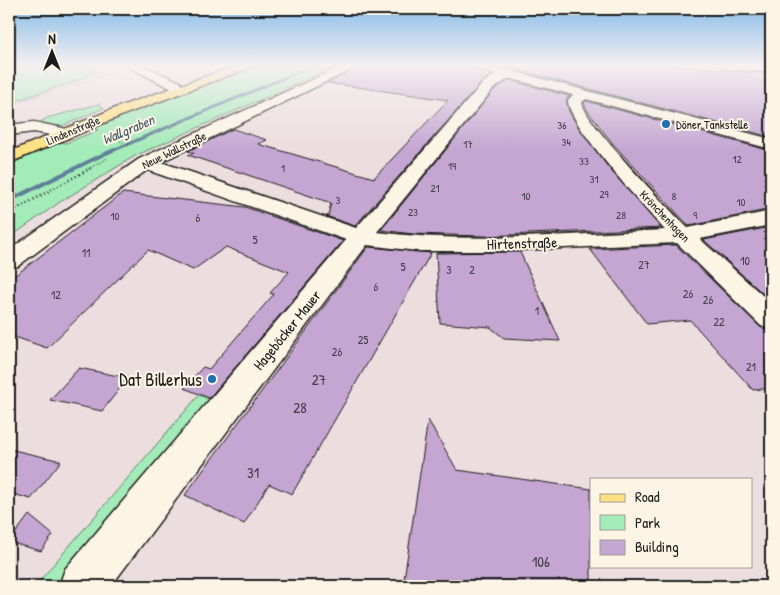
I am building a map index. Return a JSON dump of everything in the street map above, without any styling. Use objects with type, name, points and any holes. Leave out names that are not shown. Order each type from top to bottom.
[{"type":"main road","name":"Lindenstraße","points":[[9,158],[66,133],[170,93]]},
{"type":"street","name":"Neue Wallstraße","points":[[9,261],[138,155],[290,93]]},
{"type":"street","name":"Hageböcker Mauer","points":[[82,586],[362,237],[482,93]]},
{"type":"street","points":[[566,93],[771,144]]},
{"type":"street","name":"Krönchenhagen","points":[[580,97],[575,107],[589,128],[644,195],[683,236],[771,319]]},
{"type":"street","points":[[9,130],[34,127],[66,133]]},
{"type":"street","name":"Hirtenstraße","points":[[138,155],[362,237],[417,244],[495,244],[683,236],[771,218]]},
{"type":"path","points":[[9,105],[47,93]]},
{"type":"path","points":[[109,135],[138,155]]},
{"type":"path","points":[[122,151],[138,155]]},
{"type":"path","points":[[9,213],[113,155]]},
{"type":"green space","points":[[9,93],[40,93],[9,103]]},
{"type":"green space","points":[[182,93],[275,93],[135,156],[60,202],[9,238],[9,165],[58,142],[66,143],[98,130],[90,128]]},
{"type":"green space","points":[[99,104],[104,108],[62,126],[37,124],[47,118]]},
{"type":"green space","points":[[199,395],[213,401],[61,586],[35,586]]},
{"type":"building","points":[[397,93],[473,93],[355,226],[326,216],[328,216],[331,203],[188,155],[194,153],[188,151],[233,129],[267,140],[258,144],[374,178],[448,100]]},
{"type":"building","points":[[492,93],[557,93],[569,96],[566,100],[569,112],[579,128],[608,167],[661,228],[485,236],[413,234],[381,230]]},
{"type":"building","points":[[603,93],[771,93],[771,137]]},
{"type":"building","points":[[586,101],[771,151],[771,209],[689,226],[613,144],[588,111],[584,103]]},
{"type":"building","points":[[123,193],[245,207],[343,241],[209,398],[184,388],[203,367],[209,369],[274,294],[270,293],[289,272],[226,247],[193,270],[148,250],[47,348],[9,335],[9,280]]},
{"type":"building","points":[[771,227],[771,301],[704,240]]},
{"type":"building","points":[[676,245],[760,327],[771,331],[771,388],[753,390],[690,320],[647,324],[590,249]]},
{"type":"building","points":[[368,247],[431,253],[292,494],[269,484],[244,524],[185,495]]},
{"type":"building","points":[[520,252],[560,341],[504,338],[490,327],[440,323],[436,253]]},
{"type":"building","points":[[79,368],[128,378],[102,411],[50,400]]},
{"type":"building","points":[[428,420],[457,470],[590,489],[591,586],[403,586]]},
{"type":"building","points":[[9,449],[61,461],[31,499],[9,493]]},
{"type":"building","points":[[29,515],[53,535],[41,551],[9,542]]},
{"type":"waterway","name":"Wallgraben","points":[[9,201],[102,155],[250,93]]},
{"type":"place","name":"Döner Tankstelle","points":[[666,124]]},
{"type":"place","name":"Dat Billerhus","points":[[212,379]]}]
